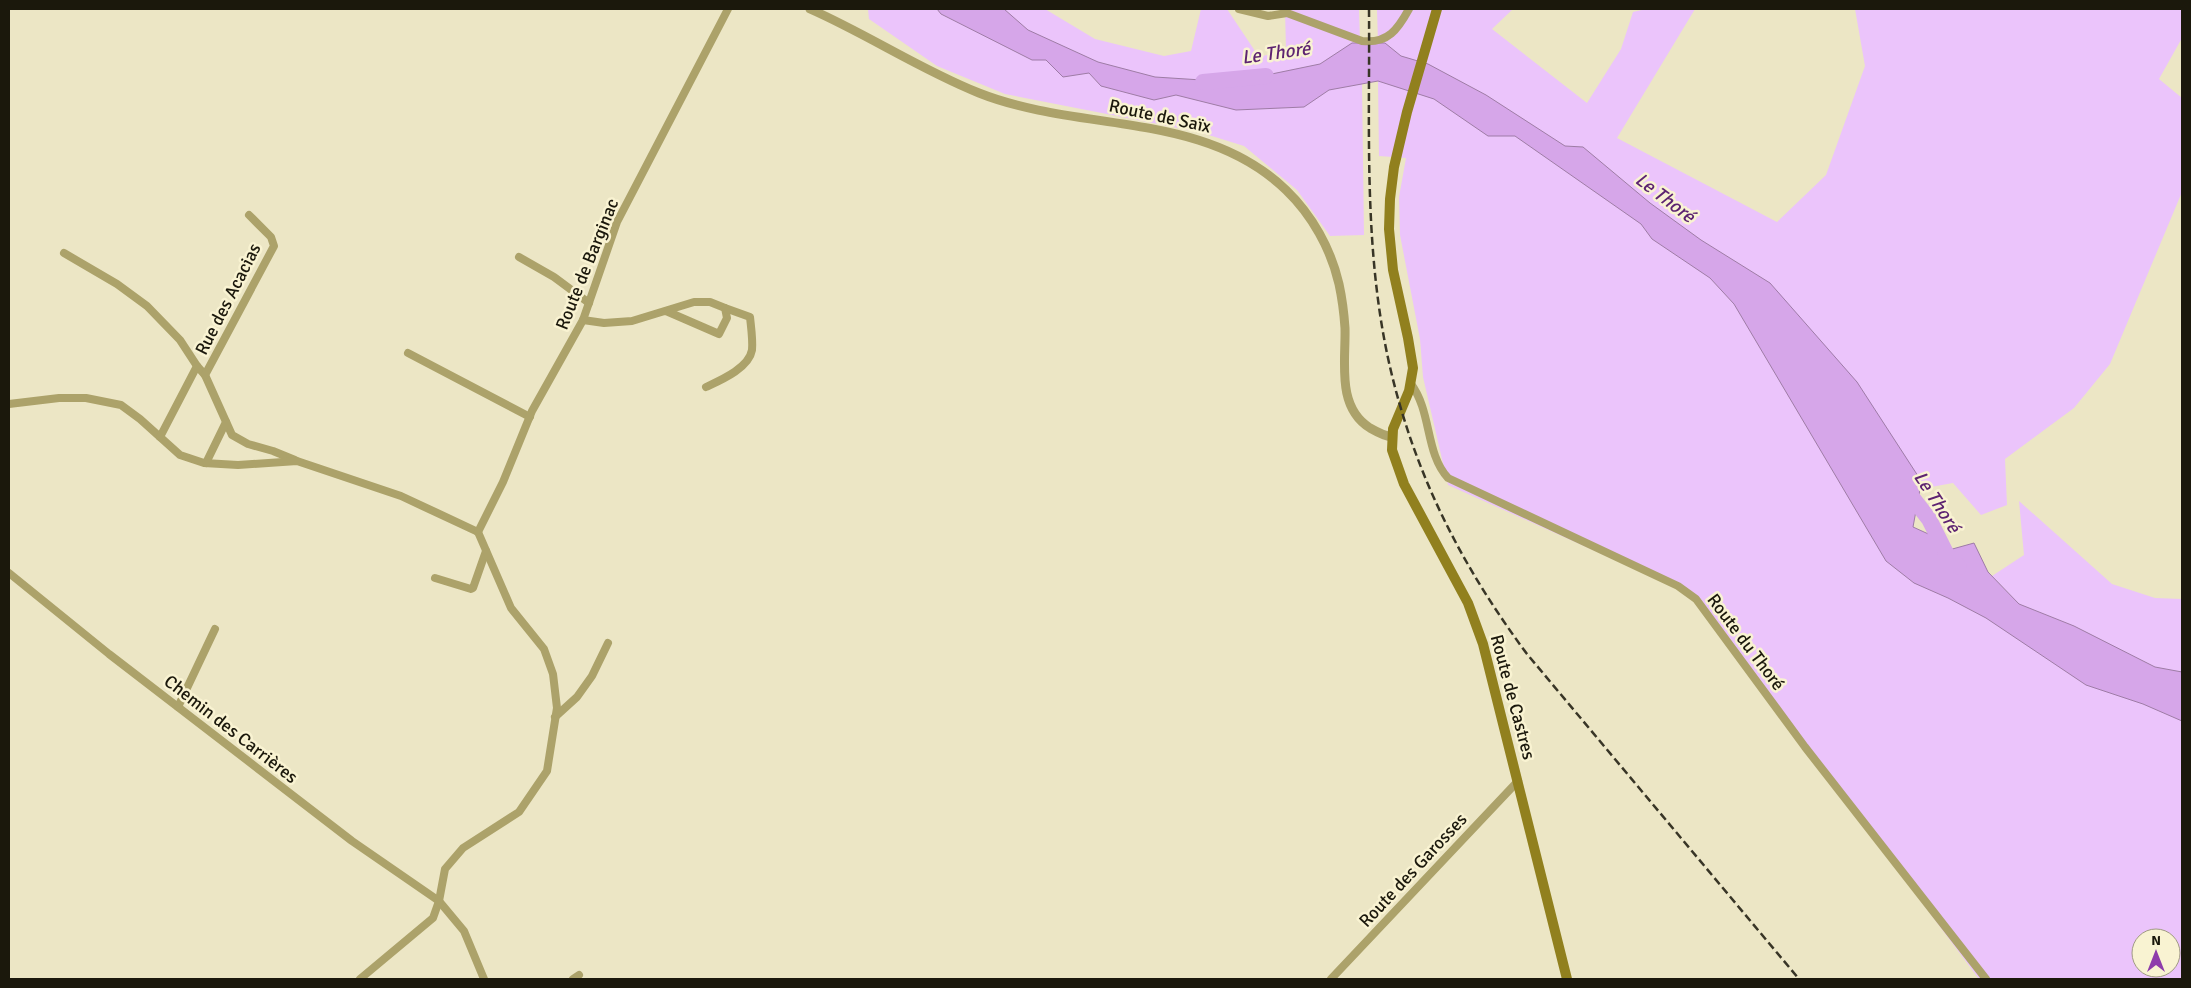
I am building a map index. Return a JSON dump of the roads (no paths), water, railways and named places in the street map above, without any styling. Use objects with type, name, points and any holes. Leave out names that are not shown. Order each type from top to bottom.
[{"type":"main road","points":[[1392,436],[1411,384],[1412,355],[1393,270],[1389,214],[1394,167],[1418,71],[1437,9]]},
{"type":"main road","name":"Route de Castres","points":[[1392,436],[1394,460],[1404,484],[1468,603],[1484,644],[1567,979]]},
{"type":"street","name":"Route de Barginac","points":[[478,532],[503,482],[530,417],[583,320],[617,222],[728,9]]},
{"type":"street","name":"Route de Saïx","points":[[810,9],[979,93],[1032,108],[1190,136],[1226,149],[1256,165],[1287,191],[1300,206],[1312,221],[1329,254],[1339,284],[1344,310],[1344,370],[1349,401],[1352,409],[1364,424],[1386,436],[1392,436]]},
{"type":"street","points":[[1242,10],[1268,16],[1287,13],[1362,41],[1372,42],[1387,37],[1398,28],[1409,9]]},
{"type":"street","name":"Rue des Acacias","points":[[206,375],[274,246],[271,237],[249,215]]},
{"type":"street","points":[[64,253],[117,284],[147,306],[180,340],[197,366],[206,375],[232,435],[248,444],[401,496],[478,532],[511,608],[544,649],[553,674],[557,708],[546,771],[519,812],[463,848],[445,869],[439,901],[433,918],[360,979]]},
{"type":"street","points":[[519,257],[590,302]]},
{"type":"street","points":[[583,320],[604,324],[632,321],[694,302],[710,302],[750,317],[752,351],[741,367],[724,379],[706,387]]},
{"type":"street","points":[[666,311],[719,334],[727,318],[725,308]]},
{"type":"street","points":[[408,353],[530,417]]},
{"type":"street","points":[[160,437],[197,366]]},
{"type":"street","name":"Route du Thoré","points":[[1411,384],[1424,408],[1438,463],[1448,478],[1678,586],[1696,600],[1805,746],[1986,979]]},
{"type":"street","points":[[9,404],[59,398],[86,398],[121,406],[140,419],[180,455],[206,463],[238,465],[297,461]]},
{"type":"street","points":[[206,463],[226,422]]},
{"type":"street","points":[[434,578],[473,588],[486,551]]},
{"type":"street","name":"Chemin des Carrières","points":[[9,573],[178,707],[352,841],[439,901],[464,931],[484,979]]},
{"type":"street","points":[[178,707],[215,629]]},
{"type":"street","points":[[555,717],[577,698],[592,676],[608,643]]},
{"type":"street","name":"Route des Garosses","points":[[1330,979],[1518,781]]},
{"type":"waterway","name":"Le Thoré","points":[[1203,82],[1266,76]]},
{"type":"waterway","name":"Le Thoré","points":[[1904,487],[1929,519],[1947,555],[1959,567]]},
{"type":"railway","points":[[1369,9],[1370,188],[1375,278],[1381,323],[1400,407],[1427,482],[1461,553],[1503,621],[1527,654],[1799,979]]}]
